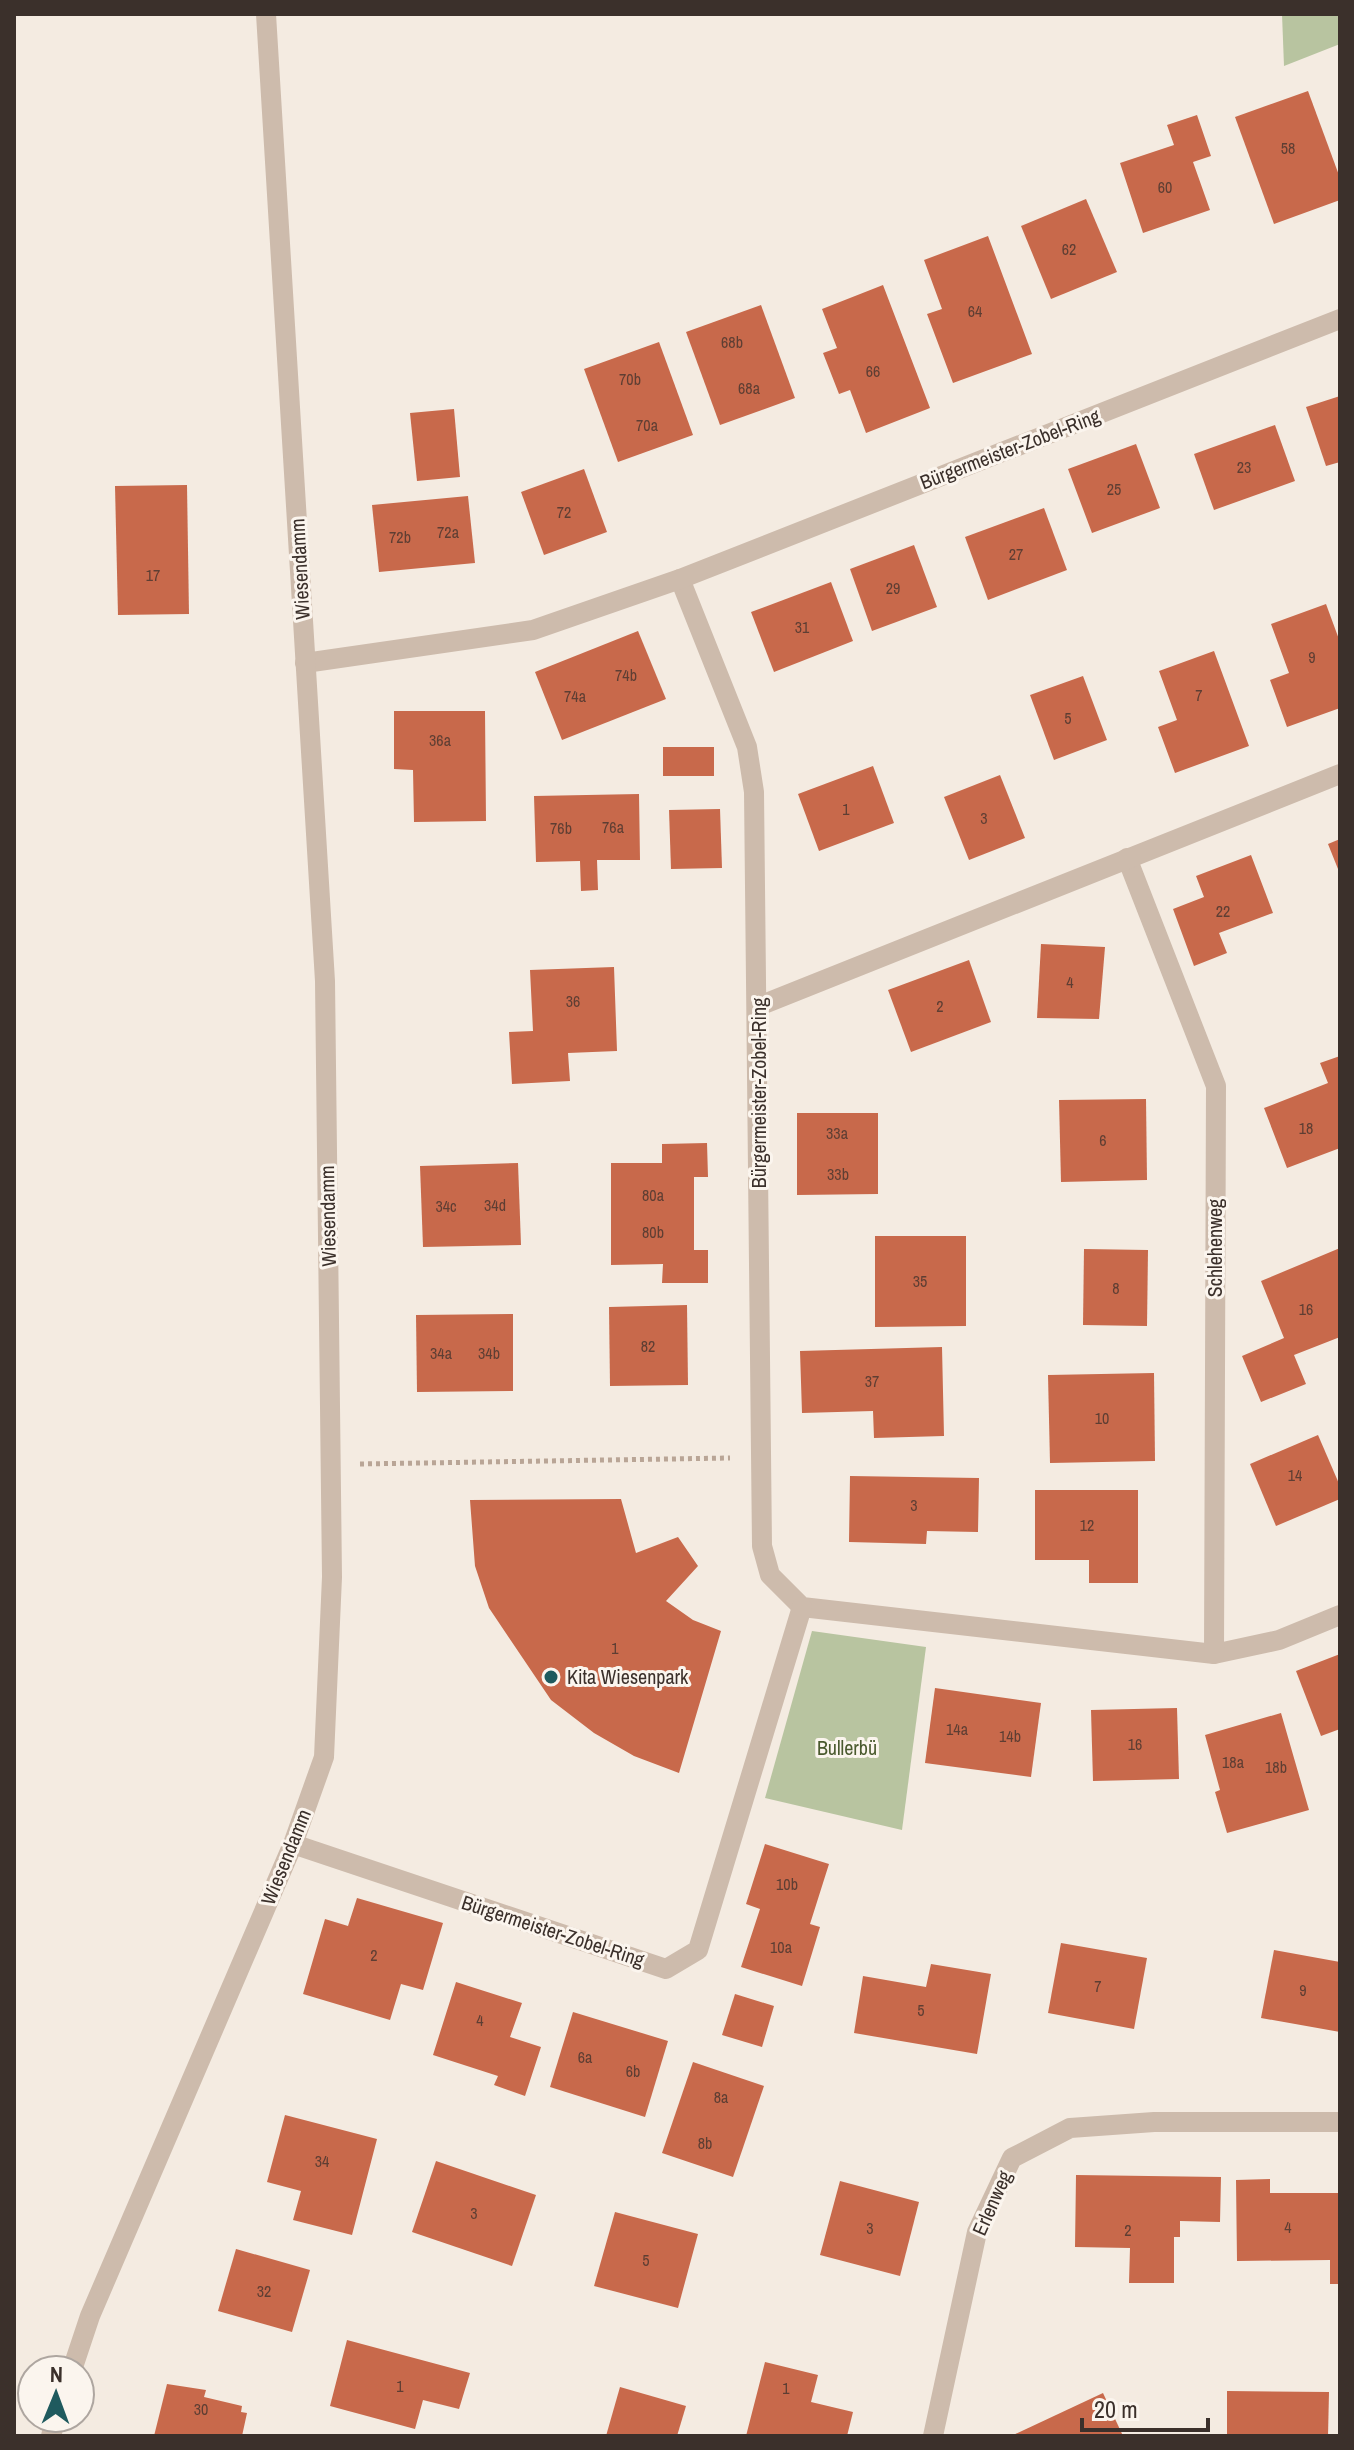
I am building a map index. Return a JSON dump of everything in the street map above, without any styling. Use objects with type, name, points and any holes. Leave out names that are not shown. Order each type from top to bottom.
[{"type":"street","name":"Wiesendamm","points":[[77,2354],[90,2316],[293,1844],[324,1757],[332,1577],[325,981],[266,14]]},
{"type":"street","name":"Bürgermeister-Zobel-Ring","points":[[305,663],[533,630],[680,579],[1340,319]]},
{"type":"street","name":"Bürgermeister-Zobel-Ring","points":[[293,1844],[666,1969],[698,1950],[802,1607],[770,1575],[762,1546],[759,1006],[754,792],[747,747],[680,579]]},
{"type":"street","points":[[759,1006],[1340,774]]},
{"type":"street","name":"Schlehenweg","points":[[1127,858],[1216,1086],[1214,1654]]},
{"type":"street","points":[[802,1607],[1214,1654],[1279,1640],[1340,1615]]},
{"type":"street","name":"Erlenweg","points":[[933,2436],[977,2232],[1012,2158],[1070,2128],[1154,2122],[1340,2122]]},
{"type":"path","points":[[331,1465],[762,1458]]},
{"type":"green space","points":[[1282,14],[1340,14],[1340,44],[1284,66]]},
{"type":"green space","name":"Bullerbü","points":[[812,1631],[926,1647],[902,1830],[765,1798]]},
{"type":"building","points":[[1308,91],[1340,178],[1340,200],[1274,224],[1235,117]]},
{"type":"building","points":[[1197,115],[1211,156],[1193,162],[1210,210],[1143,233],[1120,163],[1174,145],[1167,125]]},
{"type":"building","points":[[1086,199],[1117,272],[1051,299],[1021,226]]},
{"type":"building","points":[[988,236],[1032,354],[953,383],[927,314],[942,309],[924,260]]},
{"type":"building","points":[[883,285],[930,408],[866,433],[850,390],[839,394],[823,353],[837,348],[822,309]]},
{"type":"building","points":[[761,305],[795,398],[720,425],[686,332]]},
{"type":"building","points":[[659,342],[693,435],[618,462],[584,369]]},
{"type":"building","points":[[1340,396],[1340,462],[1326,466],[1306,407]]},
{"type":"building","points":[[454,409],[460,477],[417,481],[410,413]]},
{"type":"building","points":[[1275,425],[1295,481],[1214,510],[1194,454]]},
{"type":"building","points":[[1136,444],[1160,508],[1092,533],[1068,469]]},
{"type":"building","points":[[584,469],[607,532],[544,555],[521,492]]},
{"type":"building","points":[[187,485],[189,614],[118,615],[115,486]]},
{"type":"building","points":[[468,496],[475,563],[379,572],[372,505]]},
{"type":"building","points":[[1044,508],[1067,570],[988,600],[965,537]]},
{"type":"building","points":[[914,545],[937,607],[872,631],[850,569]]},
{"type":"building","points":[[831,582],[853,641],[774,672],[751,612]]},
{"type":"building","points":[[1326,604],[1340,642],[1340,708],[1287,727],[1270,680],[1289,673],[1271,624]]},
{"type":"building","points":[[638,631],[666,699],[562,740],[535,672]]},
{"type":"building","points":[[1214,651],[1249,746],[1175,773],[1158,727],[1177,720],[1159,671]]},
{"type":"building","points":[[1083,676],[1107,740],[1054,760],[1030,695]]},
{"type":"building","points":[[394,711],[485,711],[486,821],[414,822],[413,770],[394,769]]},
{"type":"building","points":[[663,747],[714,747],[714,776],[663,776]]},
{"type":"building","points":[[873,766],[894,823],[819,851],[798,794]]},
{"type":"building","points":[[1000,775],[1025,838],[969,860],[944,797]]},
{"type":"building","points":[[639,794],[640,860],[597,860],[598,890],[581,891],[580,861],[536,862],[534,796]]},
{"type":"building","points":[[720,809],[722,868],[671,869],[669,810]]},
{"type":"building","points":[[1340,839],[1340,874],[1328,844]]},
{"type":"building","points":[[1251,855],[1273,913],[1219,933],[1227,953],[1194,966],[1173,909],[1204,897],[1196,876]]},
{"type":"building","points":[[1041,944],[1105,947],[1099,1019],[1037,1018]]},
{"type":"building","points":[[969,960],[991,1022],[911,1052],[888,990]]},
{"type":"building","points":[[614,967],[617,1051],[568,1053],[570,1081],[512,1084],[509,1032],[533,1031],[530,970]]},
{"type":"building","points":[[1340,1056],[1340,1148],[1287,1168],[1264,1108],[1328,1083],[1320,1063]]},
{"type":"building","points":[[1146,1099],[1147,1180],[1061,1182],[1059,1100]]},
{"type":"building","points":[[797,1113],[878,1113],[878,1194],[797,1195]]},
{"type":"building","points":[[707,1143],[708,1177],[694,1177],[694,1250],[708,1250],[708,1283],[662,1283],[663,1264],[611,1265],[611,1163],[662,1163],[662,1144]]},
{"type":"building","points":[[518,1163],[521,1245],[423,1247],[420,1166]]},
{"type":"building","points":[[875,1236],[966,1236],[966,1326],[875,1327]]},
{"type":"building","points":[[1340,1248],[1340,1337],[1294,1355],[1306,1384],[1261,1402],[1242,1356],[1284,1338],[1261,1281]]},
{"type":"building","points":[[1084,1249],[1148,1250],[1147,1326],[1083,1325]]},
{"type":"building","points":[[687,1305],[688,1385],[610,1386],[609,1307]]},
{"type":"building","points":[[513,1314],[513,1391],[417,1392],[416,1315]]},
{"type":"building","points":[[942,1347],[944,1436],[874,1438],[873,1411],[802,1413],[800,1351]]},
{"type":"building","points":[[1154,1373],[1155,1461],[1050,1463],[1048,1375]]},
{"type":"building","points":[[1318,1435],[1340,1486],[1340,1499],[1276,1526],[1250,1464]]},
{"type":"building","points":[[850,1476],[979,1478],[978,1532],[927,1531],[926,1544],[849,1542]]},
{"type":"building","points":[[1035,1490],[1138,1490],[1138,1583],[1089,1583],[1089,1560],[1035,1560]]},
{"type":"building","points":[[621,1499],[636,1553],[678,1537],[698,1566],[666,1601],[693,1620],[721,1631],[679,1773],[634,1756],[594,1733],[551,1700],[489,1608],[475,1566],[470,1500]]},
{"type":"building","points":[[1340,1654],[1340,1729],[1321,1736],[1296,1671]]},
{"type":"building","points":[[935,1688],[1041,1703],[1031,1777],[925,1763]]},
{"type":"building","points":[[1177,1708],[1179,1779],[1093,1781],[1091,1710]]},
{"type":"building","points":[[1281,1713],[1309,1810],[1227,1833],[1215,1792],[1220,1790],[1205,1735]]},
{"type":"building","points":[[765,1844],[829,1864],[810,1924],[820,1927],[802,1986],[741,1967],[760,1909],[746,1904]]},
{"type":"building","points":[[357,1898],[443,1923],[423,1990],[401,1984],[390,2020],[303,1994],[325,1919],[348,1926]]},
{"type":"building","points":[[1061,1943],[1147,1958],[1134,2029],[1048,2013]]},
{"type":"building","points":[[1274,1950],[1340,1962],[1340,2032],[1261,2018]]},
{"type":"building","points":[[931,1964],[991,1974],[977,2054],[854,2033],[863,1976],[926,1987]]},
{"type":"building","points":[[456,1982],[522,2003],[510,2037],[541,2047],[525,2096],[494,2085],[498,2076],[433,2055]]},
{"type":"building","points":[[735,1994],[774,2006],[762,2047],[722,2035]]},
{"type":"building","points":[[573,2012],[668,2041],[645,2117],[550,2087]]},
{"type":"building","points":[[693,2062],[764,2086],[733,2177],[662,2153]]},
{"type":"building","points":[[285,2115],[377,2139],[352,2235],[293,2220],[301,2191],[267,2182]]},
{"type":"building","points":[[436,2161],[536,2195],[512,2266],[412,2232]]},
{"type":"building","points":[[1076,2175],[1221,2177],[1220,2222],[1180,2221],[1180,2237],[1174,2237],[1174,2283],[1129,2283],[1130,2248],[1075,2247]]},
{"type":"building","points":[[1270,2179],[1270,2193],[1340,2193],[1340,2284],[1330,2284],[1330,2260],[1237,2261],[1236,2180]]},
{"type":"building","points":[[840,2181],[919,2202],[900,2276],[820,2255]]},
{"type":"building","points":[[615,2212],[698,2234],[678,2308],[594,2286]]},
{"type":"building","points":[[236,2249],[310,2270],[292,2332],[218,2311]]},
{"type":"building","points":[[347,2340],[470,2373],[459,2409],[423,2400],[415,2429],[330,2406]]},
{"type":"building","points":[[765,2362],[818,2375],[811,2402],[853,2412],[847,2436],[746,2436]]},
{"type":"building","points":[[167,2384],[206,2390],[204,2397],[242,2406],[241,2412],[247,2413],[242,2436],[154,2436]]},
{"type":"building","points":[[620,2387],[686,2406],[677,2436],[606,2436]]},
{"type":"building","points":[[1227,2391],[1329,2392],[1328,2436],[1227,2436]]},
{"type":"building","points":[[1103,2393],[1123,2436],[1011,2436]]},
{"type":"place","name":"Kita Wiesenpark","points":[[551,1677]]}]
